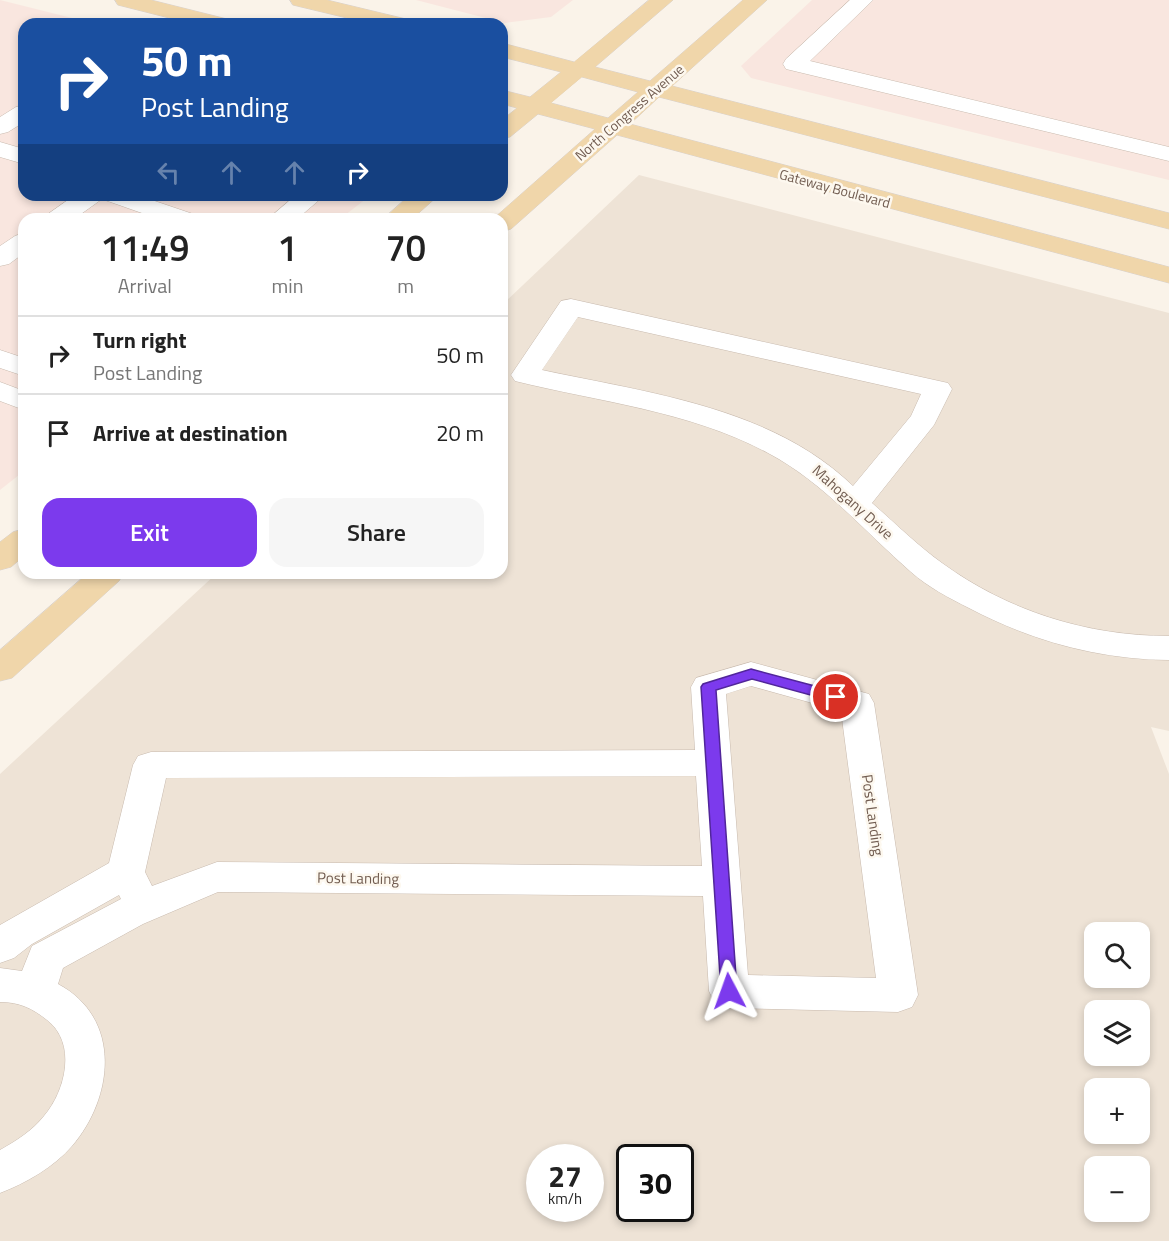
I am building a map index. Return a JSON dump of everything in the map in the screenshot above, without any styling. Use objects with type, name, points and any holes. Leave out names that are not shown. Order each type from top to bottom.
[{"type":"main road","points":[[126,0],[196,18]]},
{"type":"main road","points":[[301,0],[374,18]]},
{"type":"main road","points":[[508,127],[662,0]]},
{"type":"main road","name":"North Congress Avenue","points":[[508,219],[756,0]]},
{"type":"main road","points":[[508,51],[1169,221]]},
{"type":"main road","name":"Gateway Boulevard","points":[[508,99],[1169,275]]},
{"type":"main road","points":[[404,213],[418,201]]},
{"type":"main road","points":[[0,559],[18,544]]},
{"type":"main road","points":[[0,669],[101,579]]},
{"type":"street","points":[[862,0],[794,64],[1169,154]]},
{"type":"street","points":[[0,127],[18,115]]},
{"type":"street","points":[[0,149],[18,156]]},
{"type":"street","points":[[66,213],[83,201]]},
{"type":"street","points":[[130,201],[166,213]]},
{"type":"street","points":[[289,213],[304,201]]},
{"type":"street","points":[[0,258],[18,246]]},
{"type":"street","name":"Mahogany Drive","points":[[855,504],[924,419],[938,389],[571,308],[525,375],[686,413],[764,439],[811,464],[855,504],[927,568],[997,609],[1048,631],[1099,645],[1169,648]]},
{"type":"street","points":[[0,358],[18,366]]},
{"type":"street","points":[[0,391],[18,398]]},
{"type":"street","name":"Post Landing","points":[[751,674],[857,703],[898,995],[729,991],[713,763],[708,687],[751,674]]},
{"type":"street","points":[[134,889],[151,765],[713,763]]},
{"type":"street","name":"Post Landing","points":[[0,947],[18,933],[134,889],[177,890],[218,877],[722,881]]},
{"type":"street","name":"Post Landing","points":[[18,988],[46,958],[134,889]]},
{"type":"street","points":[[0,1173],[36,1152],[64,1124],[81,1092],[87,1060],[81,1030],[63,1007],[18,988]]},
{"type":"shaded area","points":[[0,0],[72,18],[18,18],[18,201],[363,201],[348,213],[18,213],[18,476],[0,490]]},
{"type":"shaded area","points":[[416,0],[573,0],[551,17],[508,23],[508,18],[486,18]]},
{"type":"shaded area","points":[[812,0],[1169,0],[1169,180],[751,78],[741,66]]},
{"type":"shaded area","points":[[639,175],[1169,313],[1169,731],[1151,727],[1169,774],[1169,1241],[0,1241],[0,774],[211,579],[508,579],[508,299]]},
{"type":"route","points":[[729,991],[708,687],[751,674],[836,697]]}]
